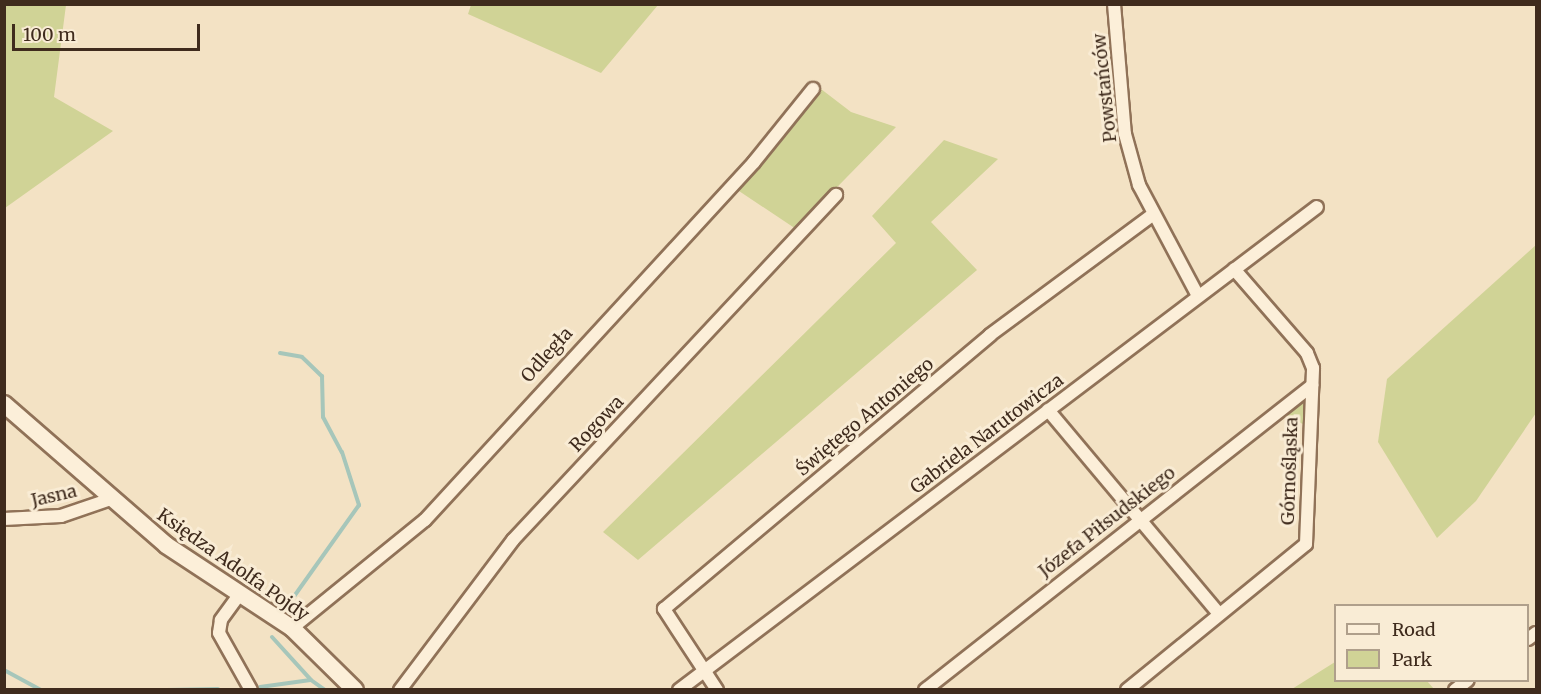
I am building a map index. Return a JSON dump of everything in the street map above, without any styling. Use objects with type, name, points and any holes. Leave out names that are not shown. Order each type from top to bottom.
[{"type":"street","name":"Powstańców","points":[[1114,4],[1125,134],[1152,215],[1198,296]]},
{"type":"street","name":"Odległa","points":[[292,628],[425,520],[754,162],[813,90]]},
{"type":"street","name":"Rogowa","points":[[400,690],[507,548],[836,195]]},
{"type":"street","name":"Gabriela Narutowicza","points":[[679,690],[1317,207]]},
{"type":"street","name":"Świętego Antoniego","points":[[703,671],[664,609],[990,336],[1152,215]]},
{"type":"street","name":"Górnośląska","points":[[1126,690],[1306,544],[1312,385],[1307,353],[1234,269]]},
{"type":"street","name":"Józefa Piłsudskiego","points":[[925,690],[1312,385]]},
{"type":"street","name":"Księdza Adolfa Pojdy","points":[[4,404],[166,545],[292,628],[355,690]]},
{"type":"street","points":[[1048,410],[1141,518],[1219,614]]},
{"type":"street","name":"Jasna","points":[[4,519],[61,516],[111,499]]},
{"type":"street","points":[[239,595],[221,620],[219,633],[251,690]]},
{"type":"street","points":[[703,671],[717,690]]},
{"type":"green space","points":[[5,4],[66,5],[54,97],[113,131],[5,208]]},
{"type":"green space","points":[[471,4],[658,5],[601,73],[468,14]]},
{"type":"green space","points":[[821,89],[851,112],[896,127],[796,229],[736,189]]},
{"type":"green space","points":[[944,140],[998,159],[931,222],[977,270],[638,560],[603,532],[896,243],[872,216]]},
{"type":"green space","points":[[1536,245],[1536,413],[1476,501],[1437,538],[1378,442],[1387,379]]},
{"type":"green space","points":[[1307,393],[1305,425],[1282,414]]},
{"type":"green space","points":[[1334,663],[1334,682],[1428,682],[1434,689],[1292,689]]},
{"type":"waterway","points":[[280,353],[302,357],[322,376],[323,417],[342,452],[359,505],[283,612]]},
{"type":"waterway","points":[[272,637],[311,680]]},
{"type":"waterway","points":[[4,670],[41,690]]},
{"type":"waterway","points":[[260,687],[311,680],[325,690]]},
{"type":"waterway","points":[[167,690],[218,689]]},
{"type":"waterway","points":[[1381,690],[1391,690]]}]
